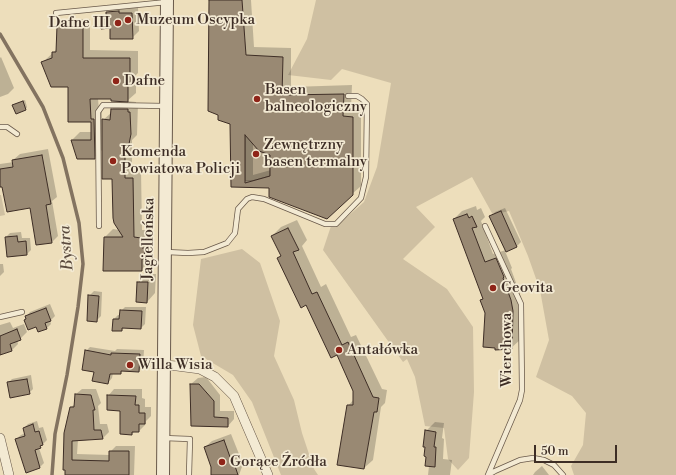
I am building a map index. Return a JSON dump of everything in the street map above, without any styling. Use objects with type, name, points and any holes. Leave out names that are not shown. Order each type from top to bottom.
[{"type":"street","name":"Jagiellońska","points":[[163,475],[162,438],[167,1]]},
{"type":"street","points":[[163,365],[200,369],[215,377],[234,396],[268,475]]},
{"type":"street","points":[[0,438],[9,475]]},
{"type":"lane","name":"Jagiellońska","points":[[56,14],[167,1]]},
{"type":"lane","points":[[165,252],[204,252],[227,243],[236,233],[238,209],[247,199],[252,196],[264,199],[325,224],[336,224],[361,198],[366,177],[366,104],[362,99],[356,96],[348,96]]},
{"type":"lane","points":[[100,226],[98,112],[103,105],[166,106]]},
{"type":"lane","points":[[0,127],[7,127],[17,134]]},
{"type":"lane","name":"Wierchowa","points":[[485,226],[521,304],[522,390],[520,400],[488,475]]},
{"type":"lane","points":[[0,317],[22,312]]},
{"type":"lane","points":[[162,438],[190,439],[189,475]]},
{"type":"lane","name":"Wierchowa","points":[[488,475],[520,460],[533,458],[544,460],[554,465],[563,475]]},
{"type":"shaded area","points":[[316,0],[676,0],[676,475],[574,475],[571,466],[583,445],[586,413],[572,396],[536,377],[549,340],[540,290],[528,256],[509,211],[493,215],[472,177],[416,207],[435,227],[403,259],[447,289],[473,327],[474,392],[469,458],[458,470],[448,459],[444,428],[425,426],[415,377],[407,359],[403,362],[323,250],[331,226],[338,225],[364,202],[377,167],[391,83],[342,69],[331,80],[288,75],[307,39]]},
{"type":"shaded area","name":"Zewnętrzny basen termalny","points":[[245,126],[259,151],[270,155],[270,176],[252,181],[245,181]]},
{"type":"shaded area","points":[[0,195],[5,215],[0,216]]},
{"type":"shaded area","points":[[242,249],[260,263],[280,321],[274,356],[294,400],[302,433],[314,469],[318,475],[281,475],[252,402],[233,375],[201,356],[193,325],[201,259]]},
{"type":"building","points":[[209,0],[242,0],[246,55],[283,57],[282,95],[344,94],[343,116],[353,117],[353,195],[327,219],[269,197],[269,188],[231,187],[230,124],[218,120],[218,115],[208,111]],"holes":[[[245,135],[259,151],[270,155],[270,176],[245,183]]]},
{"type":"building","name":"Dafne III","points":[[119,11],[119,13],[132,13],[133,39],[110,39],[110,28],[101,29],[101,20],[106,19],[106,12]]},
{"type":"building","points":[[57,26],[83,26],[83,58],[130,58],[128,102],[111,101],[111,99],[90,99],[91,119],[94,119],[95,159],[77,159],[71,140],[91,140],[91,122],[68,122],[68,87],[51,87],[41,62],[52,58],[52,52],[56,52]]},
{"type":"building","points":[[23,101],[26,110],[16,114],[12,105]]},
{"type":"building","name":"Komenda Powiatowa Policji","points":[[111,109],[128,109],[128,112],[130,112],[131,134],[129,144],[125,144],[125,178],[133,178],[134,237],[141,238],[142,248],[145,248],[144,259],[142,259],[142,271],[103,271],[104,237],[123,237],[114,223],[113,218],[112,179],[102,179],[102,119],[110,120]]},
{"type":"building","points":[[42,155],[51,204],[46,205],[52,243],[36,245],[30,208],[7,212],[2,187],[0,187],[0,169],[13,167],[12,160]]},
{"type":"building","points":[[501,211],[517,247],[506,252],[489,216]]},
{"type":"building","name":"Geovita","points":[[467,214],[469,218],[472,216],[477,227],[472,228],[485,262],[496,258],[504,277],[503,278],[511,300],[513,311],[512,349],[495,350],[495,348],[483,347],[485,313],[480,300],[483,299],[453,219]]},
{"type":"building","name":"Antałówka","points":[[288,228],[299,250],[293,252],[312,294],[317,292],[342,345],[348,342],[373,397],[379,398],[377,412],[374,412],[364,469],[337,465],[347,405],[353,405],[353,391],[337,355],[331,358],[306,305],[301,308],[277,258],[281,256],[271,236]]},
{"type":"building","points":[[17,236],[18,242],[26,241],[27,255],[7,257],[5,237]]},
{"type":"building","points":[[137,282],[148,282],[147,303],[136,302]]},
{"type":"building","points":[[88,295],[99,296],[97,322],[87,321]]},
{"type":"building","points":[[46,308],[51,321],[45,323],[47,329],[38,332],[36,327],[28,330],[24,320],[26,319],[25,316]]},
{"type":"building","points":[[120,310],[142,311],[141,329],[122,328],[122,331],[112,331],[113,319],[119,319]]},
{"type":"building","points":[[17,329],[21,340],[10,344],[12,351],[0,355],[0,336]]},
{"type":"building","points":[[85,350],[111,355],[111,353],[140,354],[139,372],[121,371],[121,374],[110,374],[108,384],[92,381],[94,372],[82,370]]},
{"type":"building","points":[[27,379],[30,394],[10,398],[7,382]]},
{"type":"building","points":[[190,384],[199,384],[214,401],[214,417],[228,418],[228,427],[191,426]]},
{"type":"building","points":[[75,394],[91,395],[95,410],[93,410],[94,430],[101,430],[103,439],[72,441],[72,460],[109,461],[109,451],[129,451],[129,475],[65,475],[65,470],[63,470],[64,433],[70,407],[74,407]]},
{"type":"building","points":[[107,395],[136,396],[135,405],[139,405],[139,413],[145,413],[145,424],[139,424],[139,432],[132,432],[132,435],[120,434],[120,411],[107,410]]},
{"type":"building","points":[[33,424],[35,432],[39,431],[43,445],[40,446],[41,448],[35,450],[40,468],[26,473],[15,439],[25,436],[23,428]]},
{"type":"building","points":[[425,430],[436,432],[434,447],[436,447],[435,467],[425,466],[425,447],[423,447]]},
{"type":"building","name":"Gorące Źródła","points":[[224,440],[238,475],[211,475],[211,467],[204,447]]},
{"type":"waterway","name":"Bystra","points":[[0,34],[43,107],[63,158],[79,223],[83,264],[67,375],[55,434],[52,475]]},
{"type":"place","name":"Muzeum Oscypka","points":[[128,20]]},
{"type":"place","name":"Dafne III","points":[[118,23]]},
{"type":"place","name":"Dafne","points":[[116,81]]},
{"type":"place","name":"Basen balneologiczny","points":[[257,99]]},
{"type":"place","name":"Zewnętrzny basen termalny","points":[[256,154]]},
{"type":"place","name":"Komenda Powiatowa Policji","points":[[113,161]]},
{"type":"place","name":"Geovita","points":[[493,288]]},
{"type":"place","name":"Antałówka","points":[[339,350]]},
{"type":"place","name":"Willa Wisia","points":[[130,365]]},
{"type":"place","name":"Gorące Źródła","points":[[222,462]]}]
